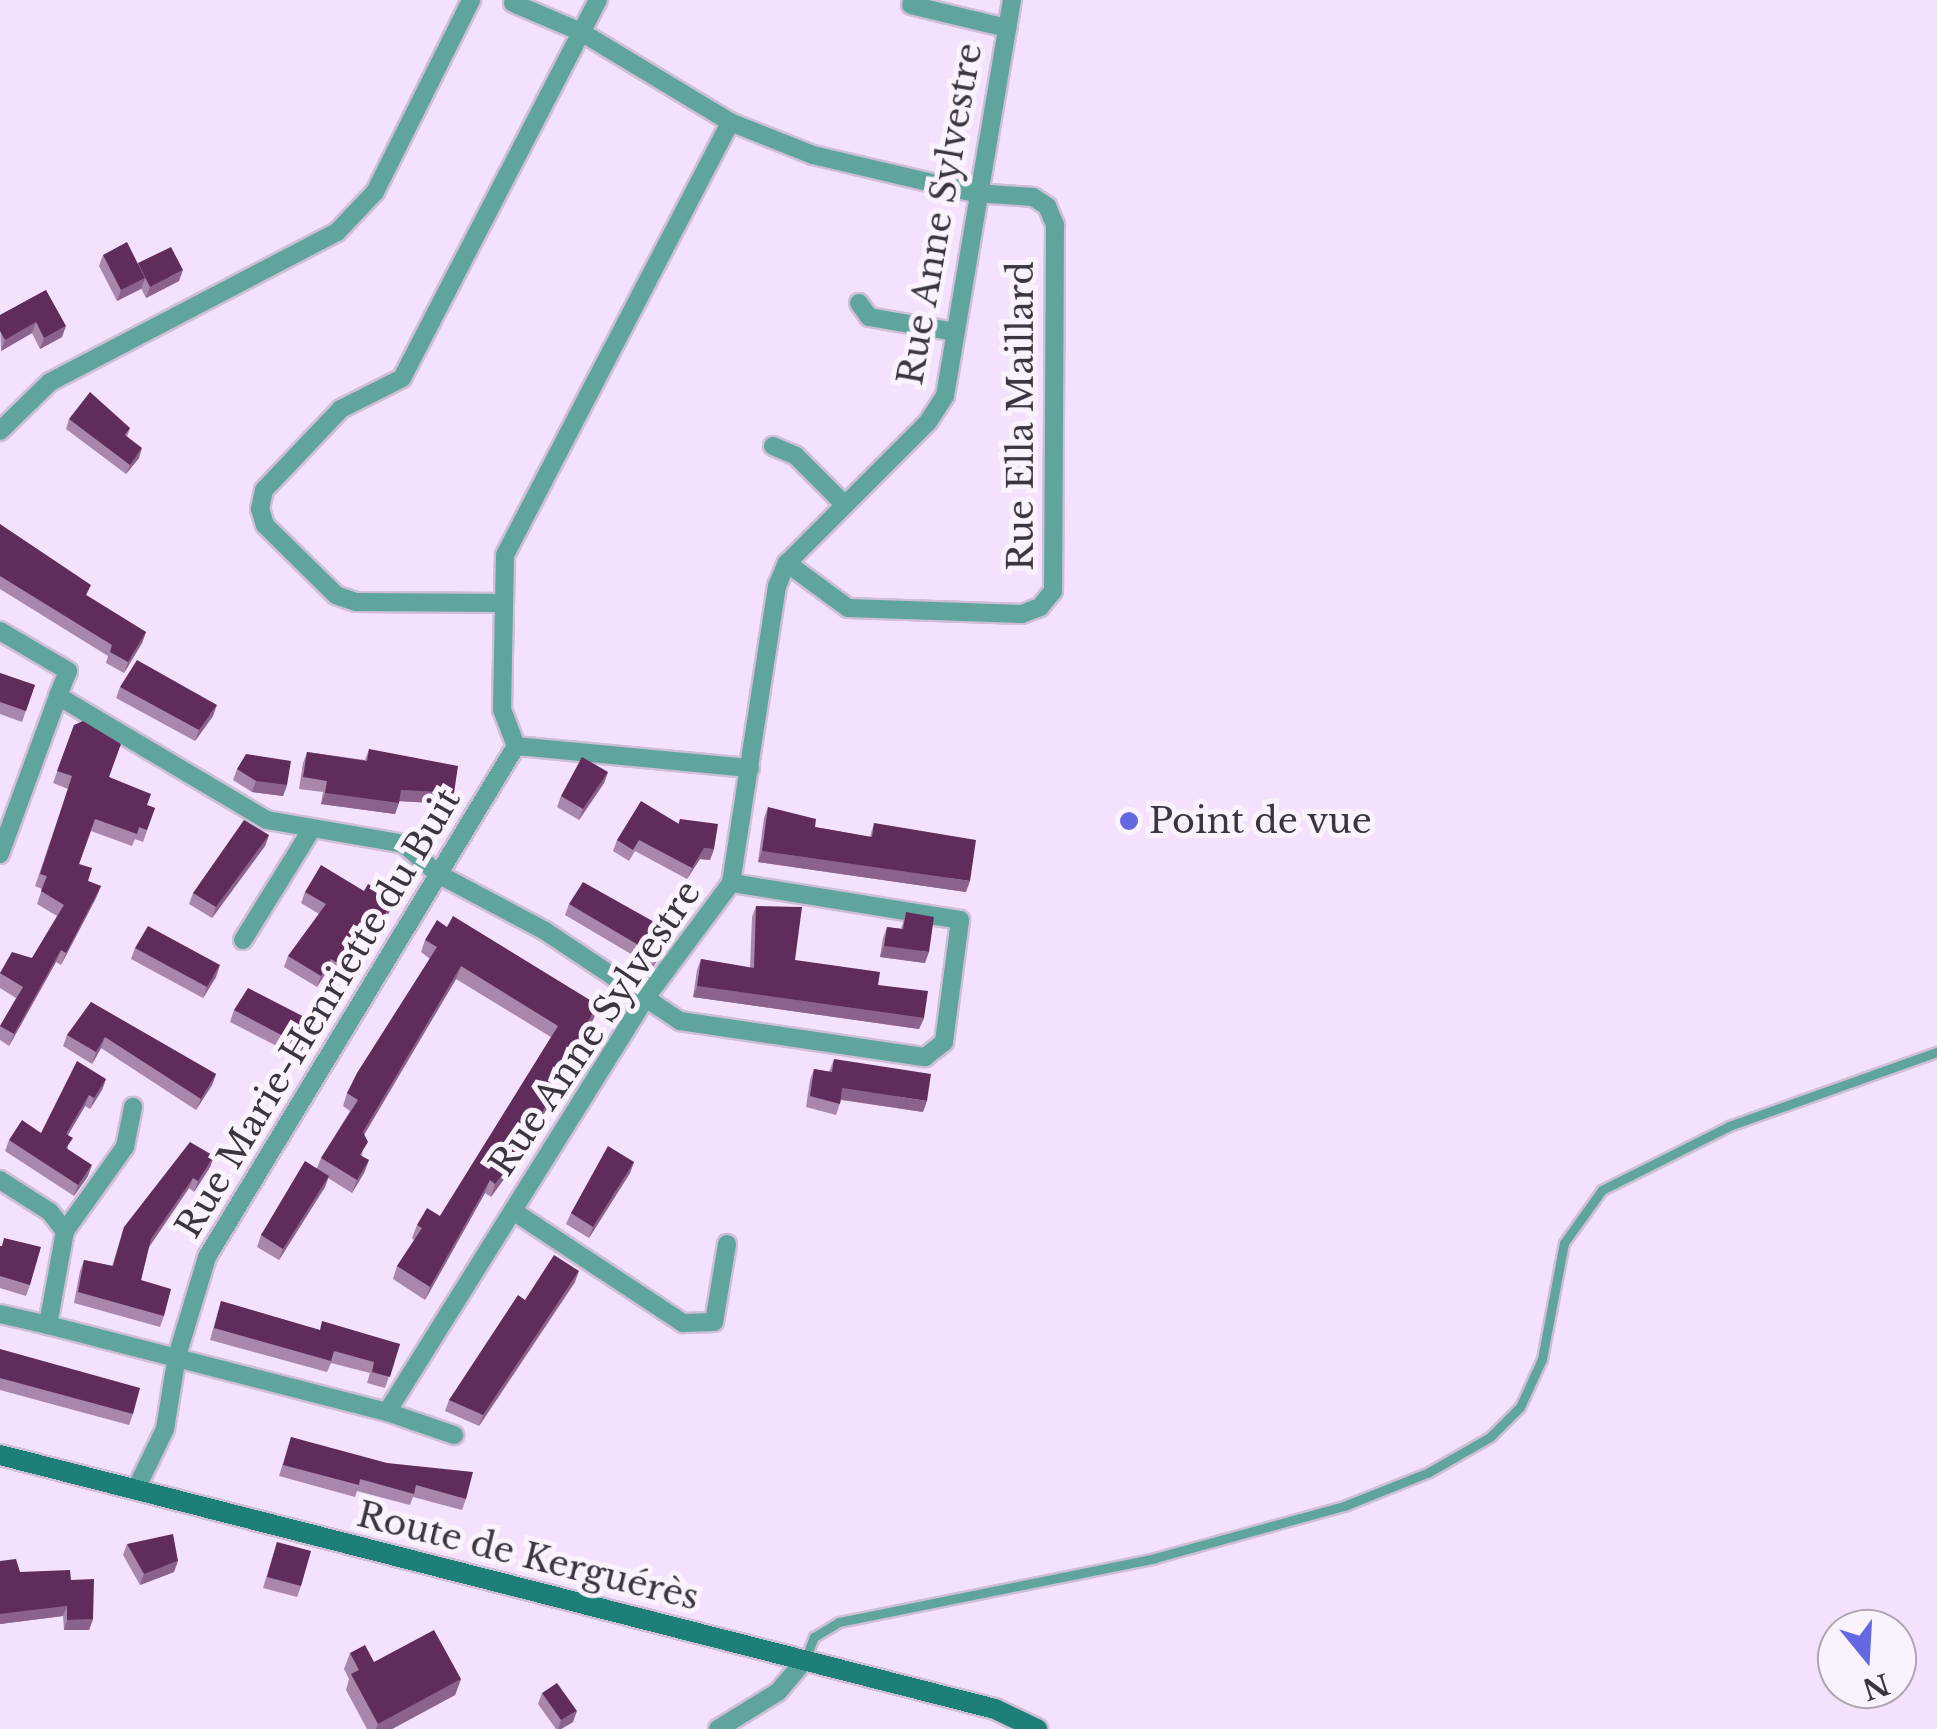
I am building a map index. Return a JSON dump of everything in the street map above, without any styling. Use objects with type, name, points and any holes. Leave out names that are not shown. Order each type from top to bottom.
[{"type":"street","points":[[2,423],[50,382],[337,232],[375,192],[471,0]]},
{"type":"street","points":[[504,604],[356,602],[336,595],[264,526],[260,509],[264,490],[341,409],[402,378],[598,0]]},
{"type":"street","name":"Rue Anne Sylvestre","points":[[388,1412],[645,998],[731,883],[777,586],[787,563],[928,422],[945,396],[976,193],[1012,0]]},
{"type":"street","points":[[513,2],[581,32],[730,122],[813,155],[976,193]]},
{"type":"street","points":[[911,4],[1007,28]]},
{"type":"street","points":[[730,122],[505,555],[502,710],[516,746],[750,768]]},
{"type":"street","name":"Rue Ella Maillard","points":[[787,563],[848,608],[1022,614],[1040,607],[1053,591],[1055,226],[1047,206],[1033,198],[976,193]]},
{"type":"street","points":[[859,303],[868,317],[955,332]]},
{"type":"street","points":[[773,446],[796,456],[845,505]]},
{"type":"street","points":[[0,631],[68,671],[4,828],[0,854]]},
{"type":"street","points":[[58,696],[267,820],[310,832],[404,844],[438,874],[546,931],[680,1021],[925,1057],[944,1042],[960,920],[731,883]]},
{"type":"street","name":"Rue Marie-Henriette du Buit","points":[[136,1489],[164,1429],[177,1356],[207,1257],[516,746]]},
{"type":"street","points":[[243,940],[310,832]]},
{"type":"street","points":[[48,1326],[65,1231],[124,1147],[133,1107]]},
{"type":"street","points":[[0,1180],[50,1212],[65,1231]]},
{"type":"street","points":[[512,1211],[683,1323],[714,1322],[727,1244]]},
{"type":"street","points":[[0,1314],[388,1412],[454,1435]]},
{"type":"street","name":"Route de Kerguérès","points":[[0,1454],[996,1710],[1037,1729]]},
{"type":"street","points":[[718,1729],[778,1692],[805,1660]]},
{"type":"lane","points":[[805,1660],[814,1637],[840,1622],[1155,1558],[1344,1506],[1430,1472],[1490,1436],[1520,1407],[1542,1359],[1564,1243],[1602,1190],[1729,1126],[1937,1052]]},
{"type":"building","points":[[127,242],[145,278],[121,290],[103,255]]},
{"type":"building","points":[[171,247],[183,270],[150,287],[138,263]]},
{"type":"building","points":[[46,290],[66,326],[44,338],[36,322],[5,340],[0,331],[0,315]]},
{"type":"building","points":[[90,392],[130,428],[125,435],[142,448],[130,465],[69,419]]},
{"type":"building","points":[[0,524],[91,585],[86,595],[146,632],[128,662],[110,652],[112,645],[0,576]]},
{"type":"building","points":[[137,660],[217,705],[199,730],[120,687]]},
{"type":"building","points":[[0,673],[35,685],[26,711],[0,702]]},
{"type":"building","points":[[83,721],[121,744],[109,777],[151,794],[147,805],[155,808],[147,830],[139,827],[137,834],[95,819],[79,864],[92,868],[88,881],[101,886],[66,953],[61,950],[14,1034],[0,1026],[23,987],[0,973],[12,952],[32,958],[64,905],[41,891],[47,876],[40,874],[72,776],[57,771],[74,725]]},
{"type":"building","points":[[369,749],[458,766],[454,793],[401,790],[399,803],[325,793],[327,781],[303,777],[307,752],[367,761]]},
{"type":"building","points":[[246,754],[291,761],[287,785],[256,781],[237,769]]},
{"type":"building","points":[[582,757],[608,772],[583,809],[561,796]]},
{"type":"building","points":[[641,801],[679,824],[680,819],[718,824],[714,849],[704,848],[692,868],[639,840],[633,850],[617,840]]},
{"type":"building","points":[[768,807],[816,819],[815,827],[872,837],[874,823],[976,840],[970,881],[762,851]]},
{"type":"building","points":[[244,820],[269,835],[216,907],[193,893]]},
{"type":"building","points":[[321,865],[364,891],[368,884],[394,900],[350,971],[331,959],[321,976],[288,956],[326,904],[305,892]]},
{"type":"building","points":[[583,882],[672,932],[657,956],[569,904]]},
{"type":"building","points":[[756,906],[802,907],[795,960],[880,972],[878,985],[928,991],[924,1018],[697,986],[701,959],[754,968]]},
{"type":"building","points":[[906,912],[934,917],[929,952],[884,946],[887,927],[903,929]]},
{"type":"building","points":[[453,916],[598,1005],[565,1060],[569,1063],[560,1083],[509,1166],[495,1184],[490,1180],[430,1287],[397,1266],[422,1228],[417,1225],[427,1208],[440,1216],[558,1026],[461,966],[363,1132],[368,1142],[360,1155],[369,1160],[357,1180],[321,1158],[358,1100],[347,1093],[357,1073],[437,947],[425,940],[437,920],[447,927]]},
{"type":"building","points":[[148,926],[220,965],[207,987],[135,948]]},
{"type":"building","points":[[248,988],[316,1023],[302,1046],[234,1010]]},
{"type":"building","points":[[91,1002],[216,1074],[201,1099],[105,1037],[96,1052],[67,1035]]},
{"type":"building","points":[[834,1059],[931,1074],[927,1101],[842,1088],[840,1104],[810,1096],[814,1069],[832,1072]]},
{"type":"building","points":[[77,1061],[106,1079],[94,1098],[89,1095],[66,1134],[73,1138],[66,1148],[92,1165],[78,1185],[9,1140],[22,1120],[41,1133]]},
{"type":"building","points":[[190,1142],[214,1156],[198,1181],[193,1178],[151,1239],[141,1280],[171,1289],[164,1316],[78,1292],[84,1260],[113,1266],[124,1227]]},
{"type":"building","points":[[608,1146],[634,1162],[593,1227],[571,1213]]},
{"type":"building","points":[[305,1161],[329,1176],[283,1249],[261,1235]]},
{"type":"building","points":[[4,1238],[41,1247],[30,1285],[0,1276],[0,1246]]},
{"type":"building","points":[[554,1255],[579,1271],[483,1415],[449,1400],[518,1295],[525,1300]]},
{"type":"building","points":[[221,1301],[320,1330],[322,1321],[400,1344],[390,1377],[372,1372],[374,1362],[334,1351],[331,1361],[214,1328]]},
{"type":"building","points":[[0,1349],[140,1388],[133,1414],[0,1378]]},
{"type":"building","points":[[291,1437],[387,1463],[473,1472],[466,1499],[416,1485],[414,1494],[360,1479],[359,1485],[283,1465]]},
{"type":"building","points":[[173,1534],[178,1561],[144,1574],[127,1544]]},
{"type":"building","points":[[277,1542],[311,1551],[301,1586],[267,1577]]},
{"type":"building","points":[[16,1559],[20,1572],[70,1570],[71,1580],[94,1579],[93,1619],[67,1620],[67,1606],[0,1614],[0,1561]]},
{"type":"building","points":[[434,1630],[461,1679],[378,1724],[351,1674],[359,1670],[350,1653],[365,1645],[374,1662]]},
{"type":"building","points":[[557,1683],[577,1711],[561,1720],[542,1693]]},
{"type":"place","name":"Point de vue","points":[[1129,821]]}]
